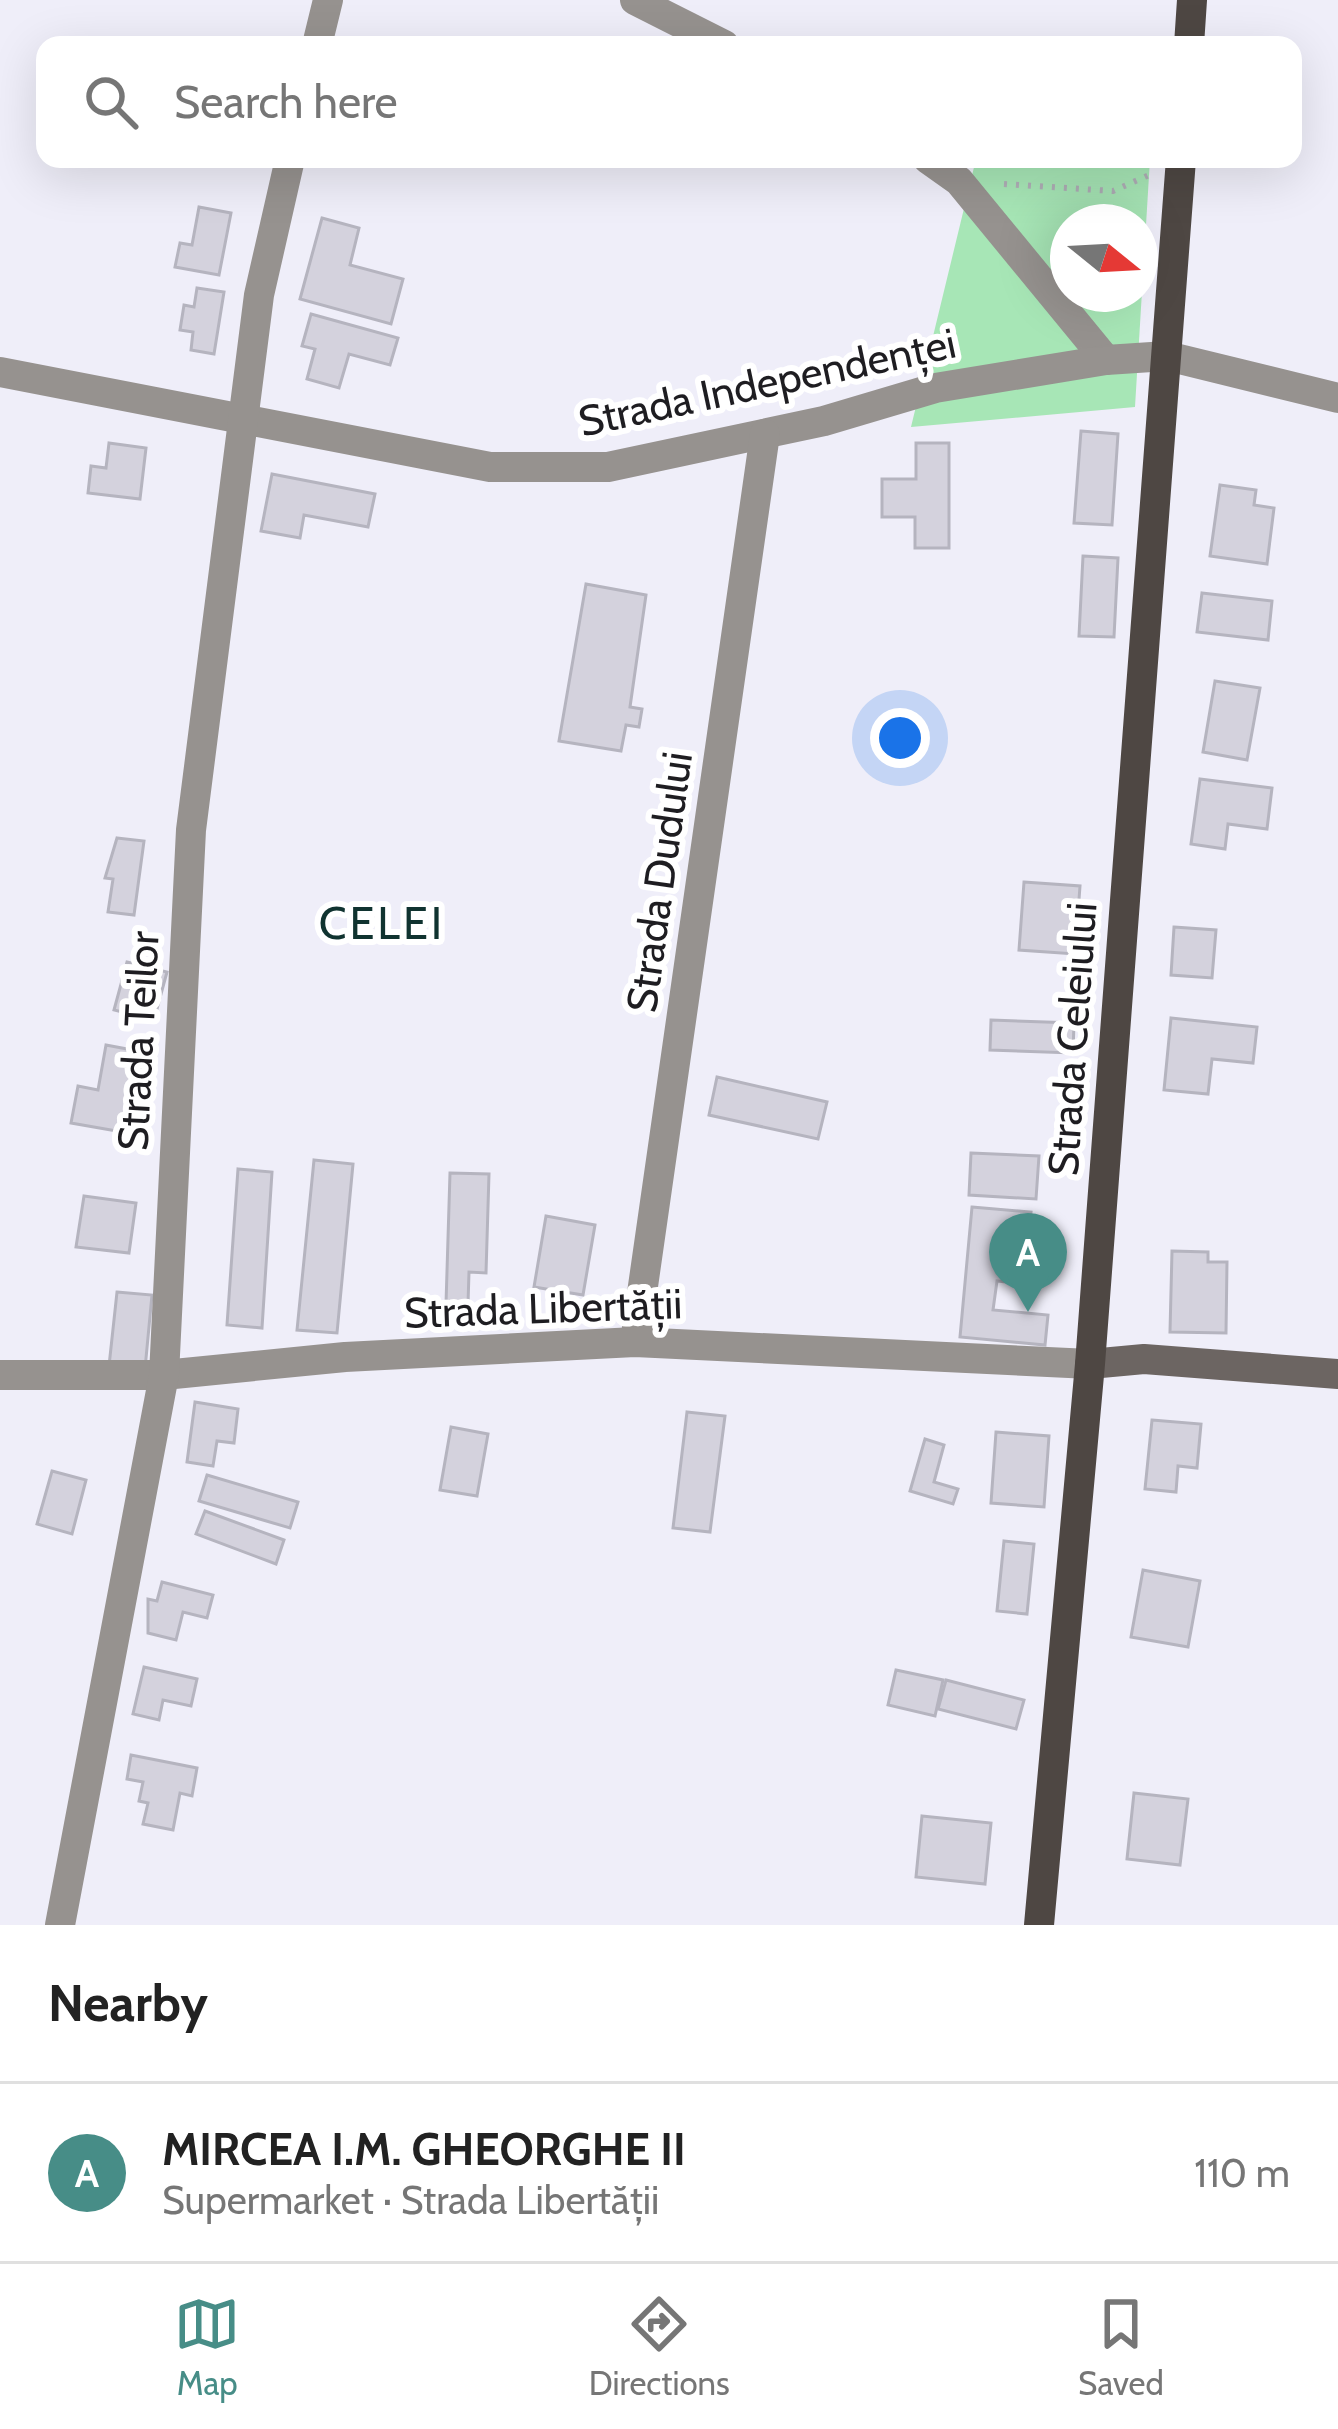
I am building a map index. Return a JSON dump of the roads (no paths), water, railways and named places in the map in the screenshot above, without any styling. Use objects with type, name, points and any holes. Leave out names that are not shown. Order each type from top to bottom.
[{"type":"main road","points":[[1190,36],[1192,0]]},
{"type":"main road","name":"Strada Celeiului","points":[[1039,1925],[1090,1364],[1167,356],[1170,168]]},
{"type":"main road","points":[[1090,1364],[1144,1359],[1338,1374]]},
{"type":"street","points":[[319,36],[328,0]]},
{"type":"street","points":[[634,0],[706,36]]},
{"type":"street","name":"Strada Teilor","points":[[60,1925],[164,1375],[191,830],[259,296],[288,168]]},
{"type":"street","points":[[940,168],[958,181],[1106,360]]},
{"type":"street","name":"Strada Independenței","points":[[0,372],[247,416],[490,467],[608,467],[765,434],[935,388],[1106,360],[1167,356],[1338,398]]},
{"type":"street","name":"Strada Dudului","points":[[635,1342],[765,434]]},
{"type":"street","name":"Strada Libertății","points":[[0,1375],[164,1375],[345,1357],[635,1342],[1090,1364]]},
{"type":"place","name":"MIRCEA I.M. GHEORGHE II","points":[[1028,1312]]},
{"type":"district","name":"CELEI","points":[[382,923]]}]
